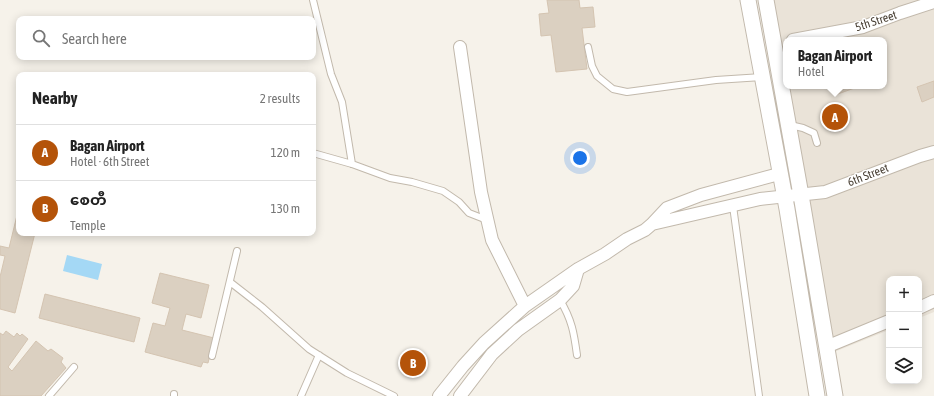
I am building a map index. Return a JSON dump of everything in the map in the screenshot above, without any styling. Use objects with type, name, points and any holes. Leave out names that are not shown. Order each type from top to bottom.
[{"type":"street","points":[[748,0],[779,174],[787,209],[817,396]]},
{"type":"street","points":[[766,0],[780,43],[783,74]]},
{"type":"street","name":"5th Street","points":[[809,37],[863,27],[934,2]]},
{"type":"street","points":[[460,48],[482,192],[492,240],[525,306]]},
{"type":"street","points":[[784,89],[788,125],[835,396]]},
{"type":"street","name":"6th Street","points":[[652,224],[760,199],[825,192],[934,152]]},
{"type":"street","points":[[439,396],[484,343],[525,306],[578,269],[606,254],[627,239],[645,230],[667,208],[701,195],[779,174]]},
{"type":"street","points":[[460,396],[492,354],[518,330],[560,300],[573,286],[578,269]]},
{"type":"street","points":[[539,296],[546,310]]},
{"type":"street","points":[[922,307],[934,301]]},
{"type":"street","points":[[826,347],[886,322]]},
{"type":"lane","points":[[313,0],[331,74],[342,102],[352,164]]},
{"type":"lane","points":[[588,47],[592,66],[597,76],[613,90],[627,92],[716,80],[762,77]]},
{"type":"lane","points":[[788,125],[803,128],[814,133],[817,143]]},
{"type":"lane","points":[[316,154],[352,164],[390,178],[412,182],[443,191],[459,202],[469,212],[487,220]]},
{"type":"lane","points":[[733,206],[759,396]]},
{"type":"lane","points":[[212,356],[237,251]]},
{"type":"lane","points":[[230,282],[262,307],[309,349],[347,373],[394,396]]},
{"type":"lane","points":[[560,300],[568,312],[574,329],[577,355]]},
{"type":"lane","points":[[301,396],[319,355]]},
{"type":"lane","points":[[49,396],[74,367]]},
{"type":"shaded area","points":[[767,0],[934,0],[934,312],[922,317],[922,276],[886,276],[886,331],[834,352],[784,89],[887,89],[887,37],[783,37],[783,84]]},
{"type":"water","points":[[67,255],[102,264],[98,280],[63,271]]},
{"type":"building","points":[[547,0],[579,0],[580,8],[593,7],[595,27],[582,28],[587,69],[556,72],[551,35],[541,36],[539,14],[549,13]]},
{"type":"building","points":[[934,81],[934,97],[922,102],[917,87]]},
{"type":"building","points":[[833,89],[852,89],[835,95]]},
{"type":"building","points":[[16,219],[16,236],[34,236],[15,313],[0,309],[0,277],[5,256],[0,255],[0,246],[9,248]]},
{"type":"building","points":[[160,273],[209,285],[201,318],[186,314],[182,330],[214,338],[208,363],[203,362],[201,367],[145,352],[153,323],[165,326],[170,308],[152,303]]},
{"type":"building","points":[[45,294],[140,318],[134,342],[39,318]]},
{"type":"building","points":[[6,331],[14,337],[17,333],[20,336],[22,334],[28,339],[8,367],[12,371],[36,341],[48,351],[51,349],[63,358],[61,362],[66,368],[41,396],[0,396],[0,333],[3,335]]},
{"type":"place","name":"Bagan Airport","points":[[835,117]]},
{"type":"place","name":"စေတီ","points":[[413,363]]}]
